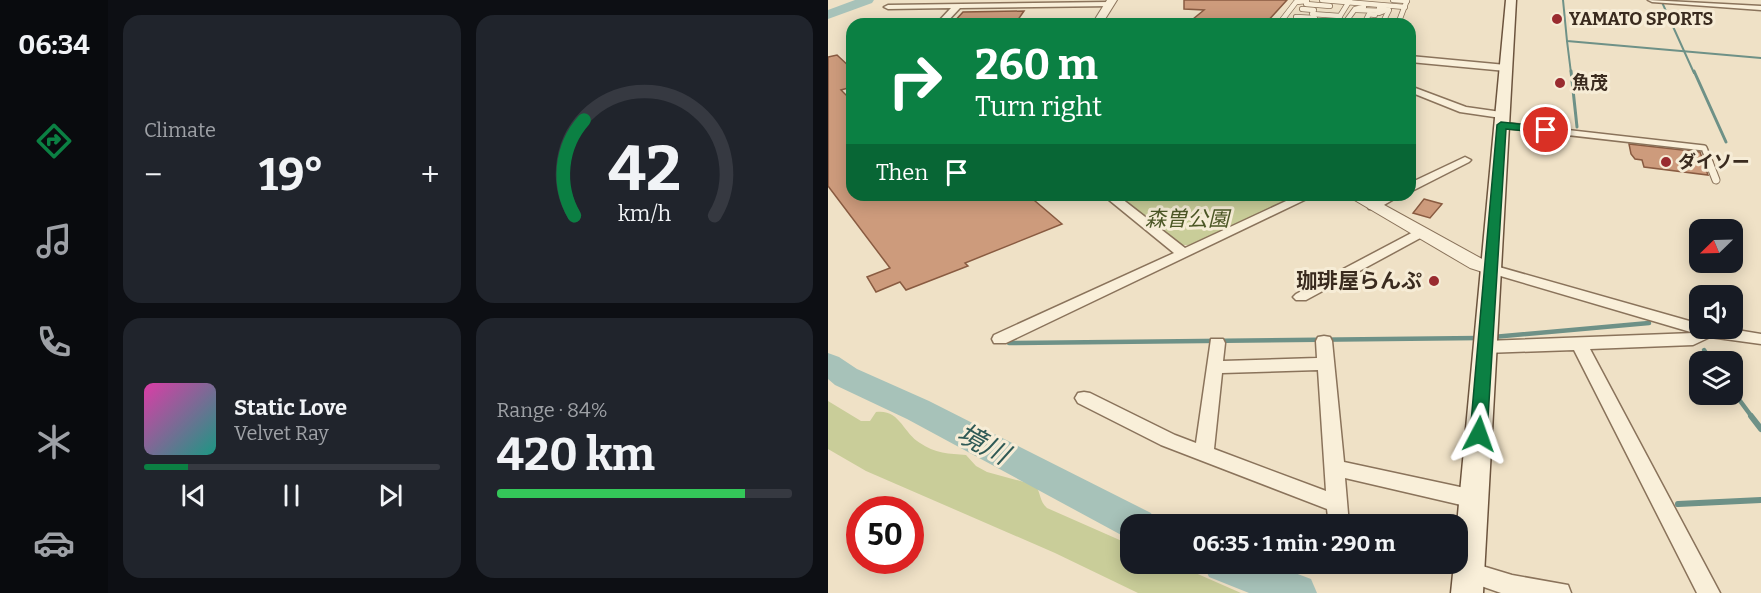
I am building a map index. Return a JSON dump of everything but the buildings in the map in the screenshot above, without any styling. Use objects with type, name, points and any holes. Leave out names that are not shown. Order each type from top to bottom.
[{"type":"main road","points":[[1468,554],[1492,269],[1511,0]]},
{"type":"street","points":[[1652,0],[1718,2],[1761,8]]},
{"type":"street","points":[[888,7],[1111,2]]},
{"type":"street","points":[[1101,18],[1111,2]]},
{"type":"street","points":[[946,18],[958,6]]},
{"type":"street","points":[[1416,58],[1506,66]]},
{"type":"street","points":[[1416,92],[1464,110],[1501,120]]},
{"type":"street","points":[[1416,185],[1465,160]]},
{"type":"street","points":[[1117,201],[1184,254]]},
{"type":"street","points":[[1000,339],[1296,201]]},
{"type":"street","points":[[1364,201],[1477,264],[1689,327]]},
{"type":"street","points":[[1373,206],[1383,201]]},
{"type":"street","points":[[1301,297],[1419,232]]},
{"type":"street","points":[[1743,336],[1761,339]]},
{"type":"street","points":[[1485,347],[1696,339]]},
{"type":"street","points":[[1324,341],[1338,514]]},
{"type":"street","points":[[1204,453],[1217,343]]},
{"type":"street","points":[[1580,345],[1709,593]]},
{"type":"street","points":[[1215,367],[1326,364]]},
{"type":"street","points":[[1084,398],[1168,440],[1337,504]]},
{"type":"street","points":[[1335,468],[1474,499]]},
{"type":"street","points":[[1468,574],[1512,586],[1560,593]]},
{"type":"lane","points":[[1322,0],[1393,6],[1406,3]]},
{"type":"lane","points":[[1384,0],[1393,6]]},
{"type":"lane","points":[[1393,0],[1406,3]]},
{"type":"lane","points":[[1284,18],[1296,2],[1305,4],[1349,3]]},
{"type":"lane","points":[[1340,18],[1349,3]]},
{"type":"lane","points":[[1400,18],[1406,3]]},
{"type":"lane","points":[[1296,16],[1305,4]]},
{"type":"lane","points":[[1305,4],[1314,10],[1312,14],[1334,18]]},
{"type":"lane","points":[[1354,13],[1367,16],[1379,14],[1384,11],[1378,5]]},
{"type":"lane","points":[[1349,18],[1365,7],[1378,5],[1389,10],[1385,18]]},
{"type":"lane","points":[[1354,13],[1367,16]]},
{"type":"lane","points":[[1352,18],[1354,13]]},
{"type":"lane","points":[[1296,16],[1325,18]]},
{"type":"lane","points":[[1501,120],[1704,148],[1716,180]]},
{"type":"green space","name":"森曽公園","points":[[1123,201],[1288,201],[1189,245],[1183,245]]},
{"type":"green space","points":[[828,401],[861,421],[870,421],[876,412],[891,414],[914,439],[925,446],[942,452],[966,455],[976,466],[987,472],[1035,485],[1047,508],[1120,540],[1120,574],[1198,574],[1241,593],[1138,593],[1055,553],[866,471],[828,449]]},
{"type":"waterway","points":[[828,15],[867,0]]},
{"type":"waterway","points":[[1563,0],[1567,41]]},
{"type":"waterway","points":[[1661,0],[1684,51]]},
{"type":"waterway","points":[[1567,41],[1684,51]]},
{"type":"waterway","points":[[1567,41],[1571,73]]},
{"type":"waterway","points":[[1684,51],[1761,58]]},
{"type":"waterway","points":[[1684,51],[1694,73]]},
{"type":"waterway","points":[[1571,71],[1577,127]]},
{"type":"waterway","points":[[1694,71],[1726,142]]},
{"type":"waterway","points":[[1493,337],[1649,323]]},
{"type":"waterway","points":[[1009,343],[1479,338]]},
{"type":"waterway","name":"境川","points":[[828,364],[846,377],[918,410],[1120,516]]},
{"type":"waterway","points":[[1743,405],[1752,417]]},
{"type":"waterway","points":[[1751,416],[1761,429]]},
{"type":"waterway","points":[[1678,504],[1761,500]]},
{"type":"waterway","name":"境川","points":[[1249,574],[1297,593]]},
{"type":"place","name":"YAMATO SPORTS","points":[[1557,19]]},
{"type":"place","name":"魚茂","points":[[1560,83]]},
{"type":"place","name":"ダイソー","points":[[1666,162]]},
{"type":"place","name":"珈琲屋らんぷ","points":[[1434,281]]},
{"type":"route","points":[[1479,434],[1501,125],[1546,130]]}]
